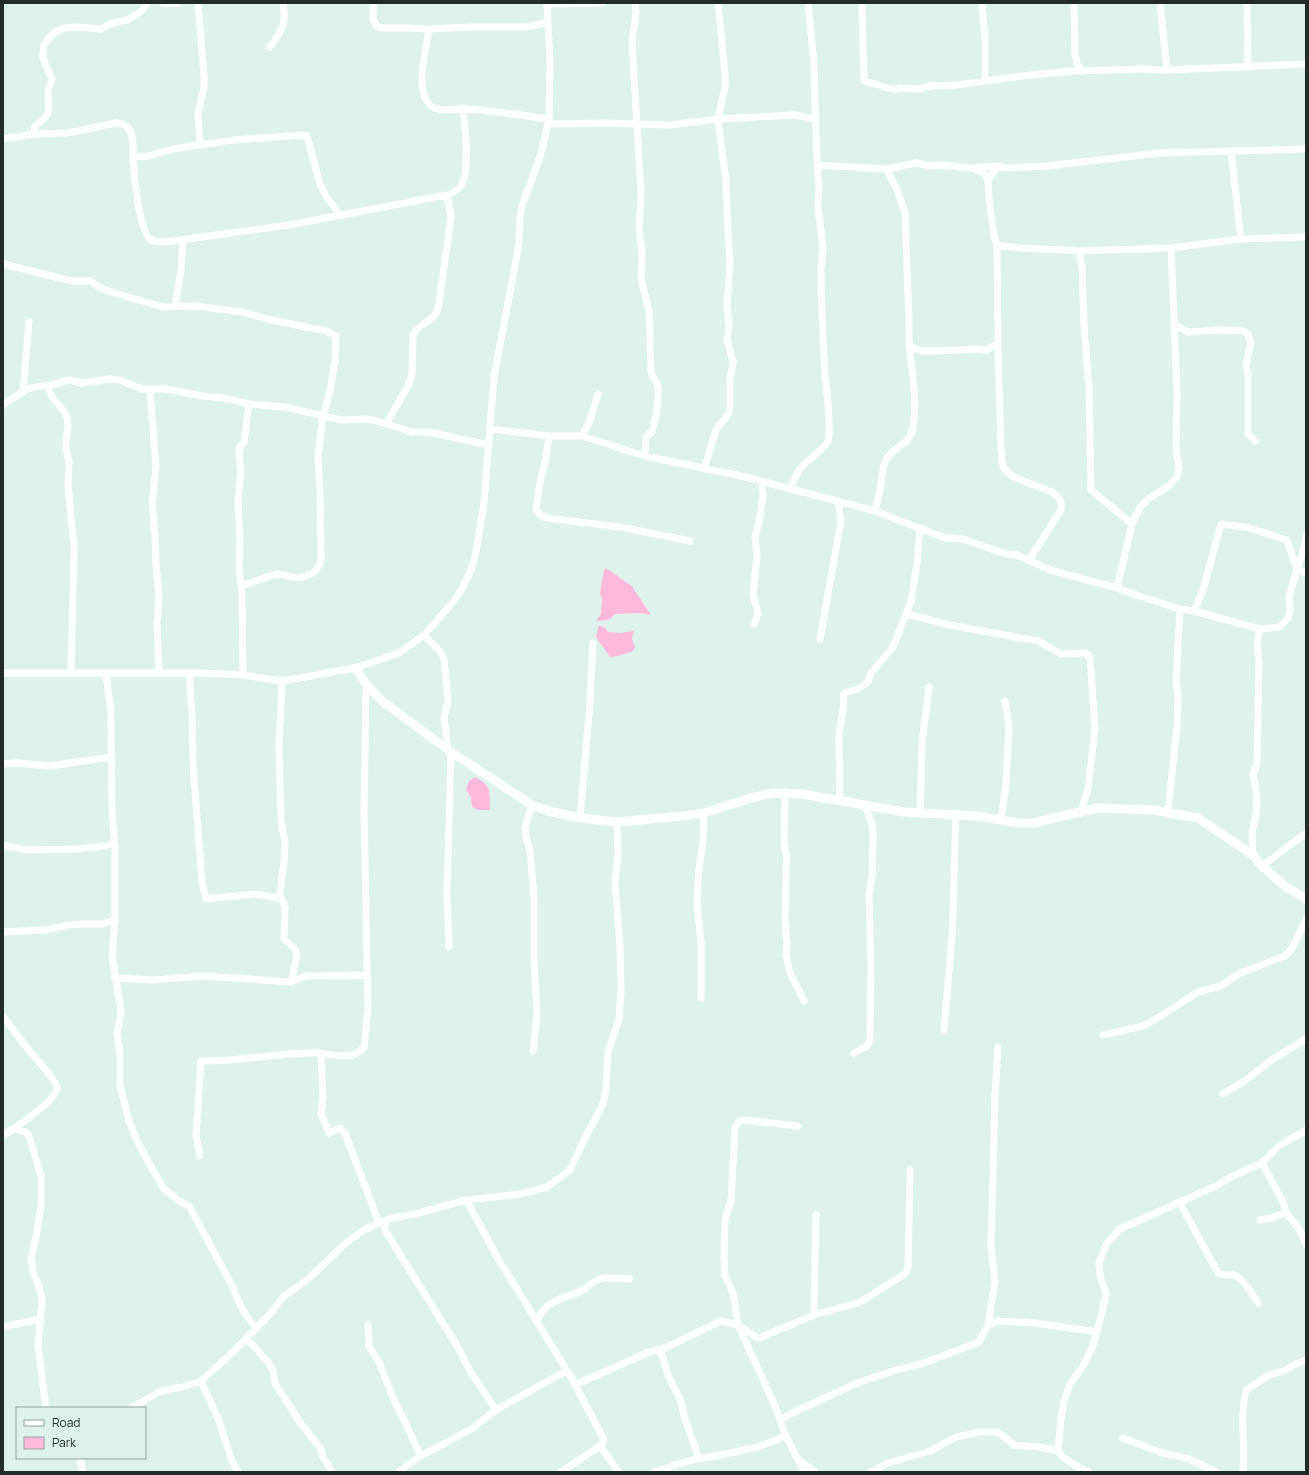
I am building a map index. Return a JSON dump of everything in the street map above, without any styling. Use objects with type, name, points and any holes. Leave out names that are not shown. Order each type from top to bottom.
[{"type":"street","points":[[34,134],[35,126],[45,118],[49,108],[48,91],[52,79],[43,53],[44,45],[49,38],[56,32],[65,28],[77,27],[102,29],[112,23],[128,20],[133,18],[148,3]]},
{"type":"street","points":[[163,3],[179,3]]},
{"type":"street","points":[[198,3],[204,75],[204,87],[198,113],[200,145]]},
{"type":"street","points":[[270,46],[284,24],[285,14],[283,3]]},
{"type":"street","points":[[372,3],[372,17],[378,27],[429,29],[527,27],[548,22]]},
{"type":"street","points":[[3,673],[159,673],[244,675],[282,681],[355,668],[399,653],[424,635],[454,601],[462,589],[471,570],[476,552],[484,502],[494,376],[519,244],[520,216],[523,203],[541,154],[548,122],[550,61],[547,3],[602,3]]},
{"type":"street","points":[[635,3],[636,13],[632,42],[641,194],[638,228],[642,253],[641,279],[649,311],[651,375],[657,382],[658,389],[656,418],[652,432],[646,437],[644,456]]},
{"type":"street","points":[[704,469],[716,430],[729,413],[730,380],[733,362],[727,340],[729,328],[727,304],[730,263],[726,182],[718,119],[725,86],[725,74],[718,3]]},
{"type":"street","points":[[791,489],[800,469],[826,444],[829,439],[827,404],[828,391],[825,377],[821,291],[823,247],[818,208],[819,186],[815,118],[814,64],[808,3]]},
{"type":"street","points":[[862,3],[864,81],[895,90],[899,88],[919,89],[931,86],[957,85],[1082,70],[1167,70],[1306,64]]},
{"type":"street","points":[[982,3],[985,41],[985,81]]},
{"type":"street","points":[[1074,3],[1075,54],[1077,64],[1082,70]]},
{"type":"street","points":[[1160,3],[1167,70]]},
{"type":"street","points":[[1247,3],[1248,66]]},
{"type":"street","points":[[429,29],[422,88],[424,95],[432,107],[440,110],[464,108],[548,122],[637,124],[671,124],[794,114],[815,118]]},
{"type":"street","points":[[1071,71],[1077,64]]},
{"type":"street","points":[[3,139],[34,134],[68,133],[116,123],[123,124],[129,128],[132,135],[139,207],[146,235],[150,240],[155,242],[183,240],[276,227],[447,195],[462,186],[465,176],[467,149],[464,108]]},
{"type":"street","points":[[133,157],[149,156],[173,149],[234,140],[303,134],[307,136],[320,184],[326,196],[340,215]]},
{"type":"street","points":[[817,165],[886,169],[917,164],[970,168],[998,166],[1007,168],[1046,166],[1092,160],[1128,158],[1160,153],[1306,149]]},
{"type":"street","points":[[1231,151],[1241,239]]},
{"type":"street","points":[[988,180],[998,166]]},
{"type":"street","points":[[970,168],[984,173],[988,180],[988,198],[997,246],[998,344],[1001,450],[1003,466],[1008,473],[1016,478],[1050,491],[1060,498],[1062,503],[1061,510],[1029,560]]},
{"type":"street","points":[[876,511],[885,462],[890,453],[907,441],[912,429],[915,402],[909,346],[905,212],[896,187],[886,169]]},
{"type":"street","points":[[386,424],[412,374],[413,335],[415,330],[432,319],[438,309],[451,216],[447,195]]},
{"type":"street","points":[[997,246],[1081,251],[1171,248],[1241,239],[1306,237]]},
{"type":"street","points":[[175,306],[181,270],[183,240]]},
{"type":"street","points":[[1117,588],[1132,524],[1140,508],[1147,500],[1170,485],[1177,477],[1179,468],[1176,447],[1177,392],[1171,248]]},
{"type":"street","points":[[1081,251],[1080,259],[1082,265],[1084,326],[1089,388],[1091,490],[1132,524]]},
{"type":"street","points":[[3,264],[72,281],[90,282],[106,290],[148,304],[162,307],[195,306],[242,312],[267,319],[326,331],[336,336],[335,361],[318,456],[320,499],[320,566],[318,569],[305,576],[293,577],[276,574],[241,586]]},
{"type":"street","points":[[23,392],[29,322]]},
{"type":"street","points":[[1174,324],[1188,332],[1229,330],[1243,331],[1248,334],[1251,342],[1246,365],[1248,375],[1248,434],[1256,441]]},
{"type":"street","points":[[986,350],[998,344]]},
{"type":"street","points":[[909,346],[921,351],[986,350],[991,353],[999,363]]},
{"type":"street","points":[[3,406],[27,389],[47,386],[69,380],[82,383],[110,379],[120,380],[142,389],[166,389],[202,396],[224,398],[249,404],[285,407],[326,414],[341,420],[366,419],[412,432],[429,432],[488,445]]},
{"type":"street","points":[[47,386],[52,397],[64,411],[68,426],[66,450],[69,462],[68,485],[74,547],[71,673]]},
{"type":"street","points":[[150,390],[156,467],[152,503],[159,595],[157,623],[159,673]]},
{"type":"street","points":[[582,436],[589,423],[598,394]]},
{"type":"street","points":[[244,675],[239,568],[240,541],[238,501],[241,472],[239,454],[240,446],[244,442],[249,404]]},
{"type":"street","points":[[490,429],[549,436],[582,436],[644,456],[741,476],[762,483],[876,511],[945,538],[963,539],[1006,554],[1017,555],[1050,570],[1117,588],[1180,609],[1194,611],[1260,629],[1280,627],[1288,618],[1290,612],[1289,596],[1305,544],[1306,535]]},
{"type":"street","points":[[549,436],[536,509],[540,516],[630,528],[690,541]]},
{"type":"street","points":[[754,624],[758,613],[753,596],[757,556],[755,536],[763,496],[762,483]]},
{"type":"street","points":[[820,639],[841,521],[838,502]]},
{"type":"street","points":[[1194,611],[1203,590],[1221,524],[1246,527],[1286,540],[1297,569],[1306,573]]},
{"type":"street","points":[[840,800],[839,732],[843,711],[844,693],[858,688],[868,682],[870,673],[893,647],[911,601],[916,571],[920,528]]},
{"type":"street","points":[[1168,812],[1177,726],[1178,699],[1176,682],[1180,609]]},
{"type":"street","points":[[907,614],[949,625],[1038,641],[1061,654],[1082,653],[1089,655],[1095,728],[1088,789],[1081,811]]},
{"type":"street","points":[[1253,855],[1252,833],[1256,815],[1257,797],[1253,774],[1257,764],[1259,662],[1257,642],[1260,629]]},
{"type":"street","points":[[424,635],[440,651],[444,659],[448,700],[444,718],[450,751],[447,892],[449,947]]},
{"type":"street","points":[[580,818],[590,702],[593,643]]},
{"type":"street","points":[[355,668],[366,684],[382,701],[450,751],[532,805],[548,811],[580,818],[617,822],[704,813],[754,797],[786,792],[904,812],[956,814],[1033,823],[1097,808],[1154,810],[1198,818],[1253,855],[1262,866],[1285,886],[1306,899]]},
{"type":"street","points":[[106,673],[111,713],[112,810],[114,843],[115,920],[112,957],[120,1003],[117,1034],[120,1053],[120,1085],[129,1121],[137,1141],[164,1189],[189,1206],[233,1287],[238,1302],[246,1316],[256,1328]]},
{"type":"street","points":[[189,674],[192,713],[193,764],[202,883],[206,899],[255,894],[279,898],[281,897],[285,907],[284,939],[295,948],[297,955],[291,982]]},
{"type":"street","points":[[279,898],[284,863],[285,842],[281,821],[279,748],[282,681]]},
{"type":"street","points":[[200,1156],[196,1135],[201,1061],[321,1054],[347,1056],[360,1052],[364,1048],[368,1009],[364,812],[366,684]]},
{"type":"street","points":[[920,812],[922,744],[929,687]]},
{"type":"street","points":[[1001,820],[1006,785],[1009,726],[1005,701]]},
{"type":"street","points":[[3,764],[18,763],[50,766],[112,757]]},
{"type":"street","points":[[786,792],[784,844],[787,859],[785,923],[786,955],[790,973],[804,1001]]},
{"type":"street","points":[[532,805],[525,827],[526,838],[530,850],[534,899],[534,959],[537,1015],[533,1051]]},
{"type":"street","points":[[854,1053],[867,1046],[870,1040],[869,894],[872,876],[873,832],[872,824],[865,805]]},
{"type":"street","points":[[701,998],[701,944],[697,902],[699,868],[703,842],[704,813]]},
{"type":"street","points":[[944,1030],[952,937],[956,814]]},
{"type":"street","points":[[133,1407],[161,1391],[183,1387],[201,1381],[236,1350],[271,1313],[288,1291],[307,1280],[353,1237],[379,1223],[388,1219],[415,1214],[466,1200],[504,1197],[526,1193],[547,1187],[566,1174],[573,1165],[603,1104],[606,1089],[608,1052],[619,1019],[620,946],[615,882],[618,856],[617,822]]},
{"type":"street","points":[[1262,866],[1306,832]]},
{"type":"street","points":[[3,845],[25,850],[77,849],[105,846],[114,843]]},
{"type":"street","points":[[1102,1035],[1143,1026],[1153,1022],[1198,992],[1222,986],[1240,973],[1285,956],[1295,941],[1306,918]]},
{"type":"street","points":[[3,932],[47,930],[67,925],[103,924],[115,920]]},
{"type":"street","points":[[115,978],[153,980],[203,976],[291,982],[306,976],[367,975]]},
{"type":"street","points":[[3,1016],[28,1050],[51,1076],[57,1088],[55,1094],[44,1105],[14,1129],[3,1135]]},
{"type":"street","points":[[1223,1094],[1246,1080],[1273,1059],[1306,1039]]},
{"type":"street","points":[[780,1421],[790,1414],[857,1383],[893,1371],[924,1363],[979,1342],[988,1325],[995,1282],[990,1246],[998,1048]]},
{"type":"street","points":[[321,1054],[323,1098],[321,1114],[329,1133],[340,1128],[345,1133],[379,1223]]},
{"type":"street","points":[[798,1126],[744,1120],[738,1122],[735,1127],[731,1201],[725,1220],[724,1257],[725,1276],[733,1293],[738,1325],[785,1434],[804,1472]]},
{"type":"street","points":[[14,1129],[26,1132],[29,1136],[41,1176],[41,1206],[31,1258],[33,1271],[42,1299],[38,1346],[46,1407]]},
{"type":"street","points":[[1058,1451],[1064,1401],[1070,1384],[1083,1366],[1092,1348],[1106,1294],[1100,1275],[1099,1263],[1107,1243],[1120,1229],[1180,1203],[1262,1162],[1279,1146],[1306,1130]]},
{"type":"street","points":[[1262,1162],[1283,1202],[1286,1212],[1299,1229],[1306,1244]]},
{"type":"street","points":[[575,1385],[649,1352],[663,1349],[721,1322],[738,1325],[759,1338],[814,1315],[860,1302],[905,1274],[908,1267],[910,1170]]},
{"type":"street","points":[[466,1200],[499,1260],[575,1385],[603,1438],[600,1446],[561,1472]]},
{"type":"street","points":[[1180,1203],[1218,1273],[1222,1276],[1234,1275],[1241,1278],[1258,1303]]},
{"type":"street","points":[[1260,1220],[1272,1218],[1286,1212]]},
{"type":"street","points":[[814,1315],[816,1215]]},
{"type":"street","points":[[388,1219],[384,1227],[386,1232],[470,1371],[496,1410]]},
{"type":"street","points":[[537,1322],[544,1308],[556,1300],[583,1290],[602,1278],[630,1279]]},
{"type":"street","points":[[3,1327],[40,1319]]},
{"type":"street","points":[[988,1325],[997,1321],[1035,1323],[1097,1332]]},
{"type":"street","points":[[368,1324],[369,1346],[379,1362],[395,1403],[421,1456]]},
{"type":"street","points":[[246,1338],[268,1362],[273,1371],[274,1383],[299,1421],[320,1449],[332,1472]]},
{"type":"street","points":[[663,1349],[661,1353],[668,1375],[681,1401],[684,1416],[699,1459]]},
{"type":"street","points":[[1244,1472],[1242,1416],[1246,1390],[1269,1375],[1284,1371],[1306,1360]]},
{"type":"street","points":[[398,1472],[421,1456],[473,1428],[496,1410],[564,1372],[567,1373]]},
{"type":"street","points":[[201,1381],[218,1418],[232,1461],[238,1472]]},
{"type":"street","points":[[871,1472],[888,1464],[930,1451],[956,1437],[980,1432],[998,1432],[1014,1446],[1039,1447],[1058,1451],[1063,1457],[1073,1464],[1089,1472]]},
{"type":"street","points":[[654,1472],[699,1459],[754,1447],[781,1438],[785,1434]]},
{"type":"street","points":[[1122,1438],[1159,1452],[1189,1459],[1216,1472]]},
{"type":"street","points":[[600,1446],[619,1472]]},
{"type":"street","points":[[80,1459],[83,1472]]},
{"type":"street","points":[[798,1460],[815,1472]]},
{"type":"green space","points":[[606,568],[633,587],[651,615],[640,613],[615,614],[609,619],[596,621],[601,614],[602,599],[600,593],[604,570]]},
{"type":"green space","points":[[599,625],[605,628],[608,632],[620,633],[634,631],[632,638],[635,648],[632,652],[610,657],[596,637]]},
{"type":"green space","points":[[475,777],[485,783],[489,790],[490,810],[478,810],[472,807],[471,797],[466,790],[469,781]]}]
